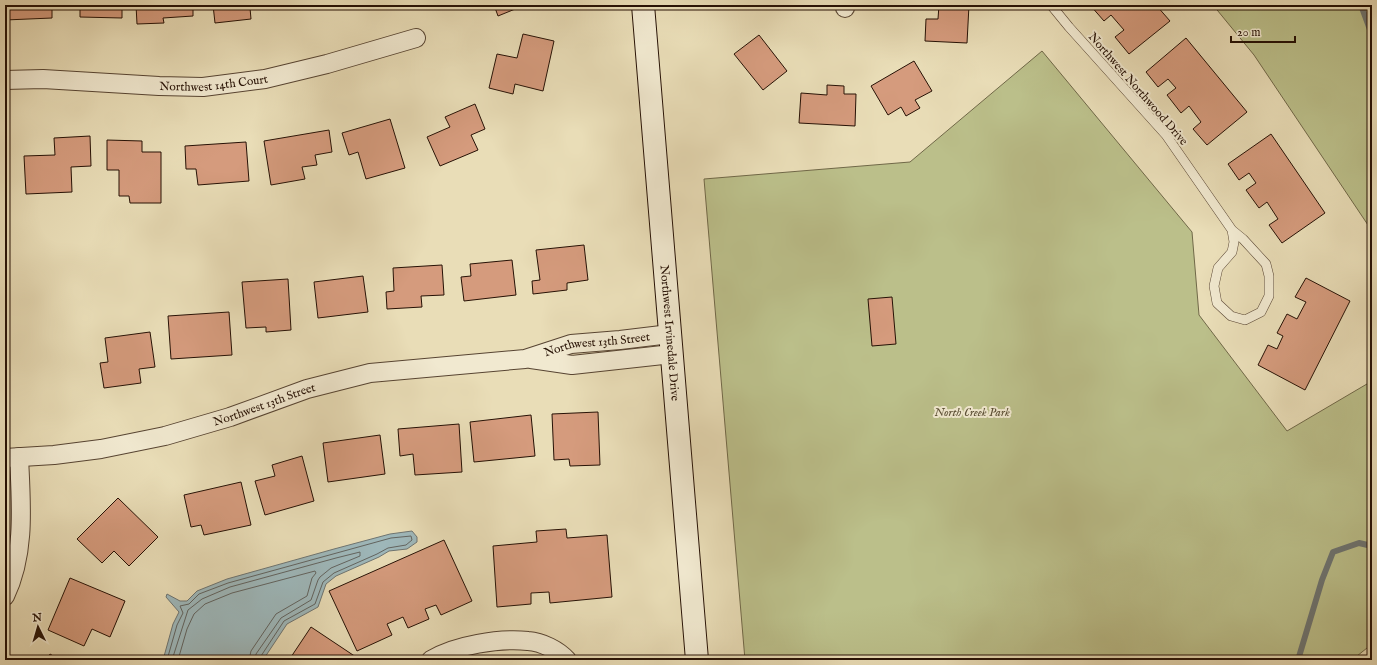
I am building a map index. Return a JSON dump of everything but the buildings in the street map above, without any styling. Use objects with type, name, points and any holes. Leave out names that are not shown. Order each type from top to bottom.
[{"type":"main road","name":"Northwest Irvinedale Drive","points":[[643,5],[697,660]]},
{"type":"street","name":"Northwest 14th Court","points":[[5,80],[44,79],[159,86],[203,87],[265,79],[327,64],[416,38]]},
{"type":"street","name":"Northwest 13th Street","points":[[12,457],[54,455],[101,449],[165,436],[230,417],[307,389],[370,373],[524,358],[572,365],[671,344]]},
{"type":"street","points":[[5,596],[16,562],[21,530],[12,457]]},
{"type":"street","points":[[431,660],[462,648],[487,643],[530,641],[546,646],[567,660]]},
{"type":"lane","name":"Northwest Northwood Drive","points":[[1051,5],[1166,135],[1232,230],[1243,239],[1266,264],[1269,276],[1269,296],[1261,312],[1245,320],[1231,316],[1217,303],[1214,286],[1218,268],[1232,252],[1234,242],[1232,230]]},
{"type":"green space","points":[[1213,5],[1372,5],[1372,231],[1254,55]]},
{"type":"green space","name":"North Creek Park","points":[[1042,51],[1192,232],[1199,315],[1287,431],[1372,381],[1372,644],[1352,660],[745,660],[704,179],[910,162]]},
{"type":"water","points":[[412,531],[417,537],[417,542],[407,549],[389,551],[336,576],[326,584],[318,607],[287,624],[263,660],[163,660],[173,624],[179,612],[166,597],[167,594],[180,601],[187,601],[197,591],[227,579],[390,534]]},
{"type":"waterway","points":[[1361,5],[1372,35]]},
{"type":"waterway","points":[[1298,660],[1322,580],[1333,552],[1359,543],[1372,546]]}]
